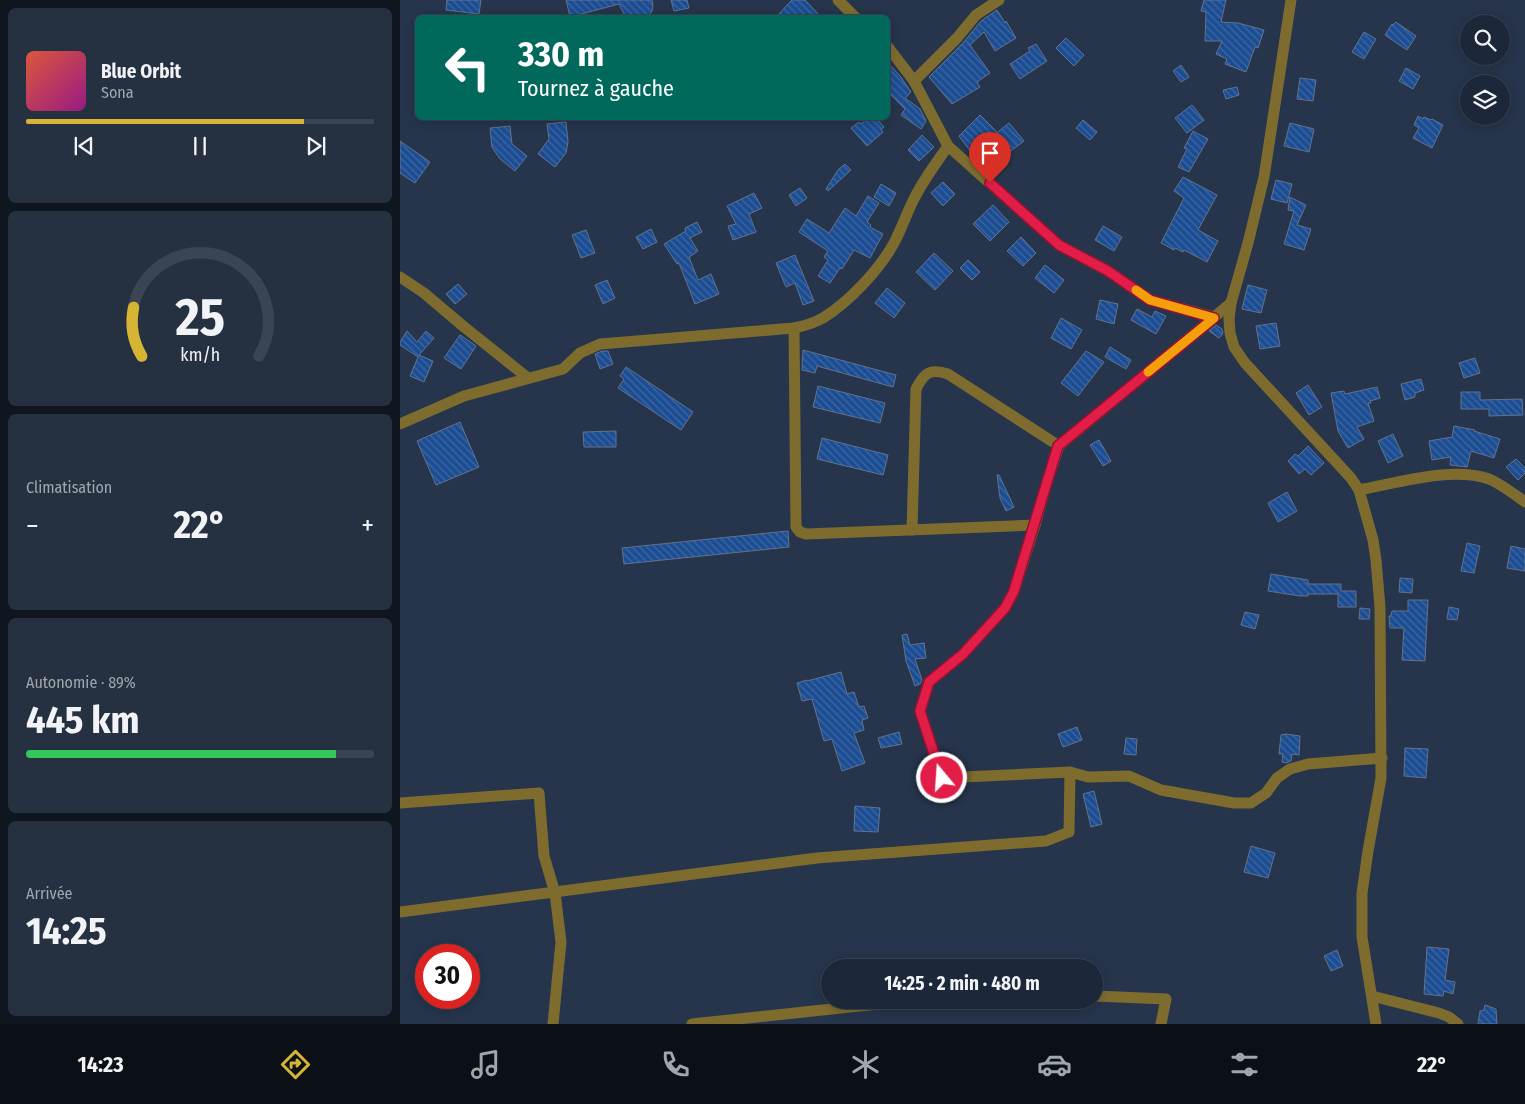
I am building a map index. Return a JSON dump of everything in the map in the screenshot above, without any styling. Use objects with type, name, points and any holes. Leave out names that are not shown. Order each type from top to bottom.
[{"type":"street","points":[[838,0],[853,15]]},
{"type":"street","points":[[914,81],[976,16],[998,0]]},
{"type":"street","points":[[1292,0],[1264,177],[1231,303],[1230,333],[1234,347],[1245,363],[1351,478],[1359,490],[1373,540],[1380,607],[1382,758],[1381,778],[1362,893],[1362,937],[1376,1024]]},
{"type":"street","points":[[890,50],[914,81],[948,146],[1059,245],[1108,271],[1150,300],[1214,318]]},
{"type":"street","points":[[400,424],[464,396],[563,369],[580,353],[600,344],[794,328],[823,318],[842,304],[874,273],[894,243],[923,182],[948,146]]},
{"type":"street","points":[[400,277],[424,293],[528,378]]},
{"type":"street","points":[[1231,303],[1058,446],[1014,591],[1005,608],[963,654],[929,682],[920,711],[942,778],[1070,772],[1088,777],[1128,776],[1161,790],[1234,803],[1251,803],[1266,793],[1277,778],[1290,769],[1308,764],[1382,758]]},
{"type":"street","points":[[794,328],[796,527],[800,532],[806,534],[1035,525]]},
{"type":"street","points":[[912,530],[916,389],[922,377],[931,372],[948,374],[1058,446]]},
{"type":"street","points":[[1359,490],[1448,473],[1470,475],[1490,480],[1525,502]]},
{"type":"street","points":[[400,912],[817,858],[1046,841],[1070,832],[1070,772]]},
{"type":"street","points":[[400,803],[539,793],[544,856],[555,892],[561,942],[553,1024]]},
{"type":"street","points":[[1103,996],[1166,1000],[1161,1024]]},
{"type":"street","points":[[1372,996],[1439,1013],[1449,1017],[1458,1024]]},
{"type":"street","points":[[692,1024],[832,1009]]},
{"type":"building","points":[[447,0],[481,0],[479,14],[446,10]]},
{"type":"building","points":[[566,0],[652,0],[653,6],[649,15],[625,15],[619,4],[578,15],[570,15]]},
{"type":"building","points":[[671,0],[687,0],[689,8],[674,11]]},
{"type":"building","points":[[792,0],[805,0],[819,15],[778,15]]},
{"type":"building","points":[[1204,0],[1226,0],[1221,22],[1238,23],[1264,30],[1258,48],[1255,47],[1246,72],[1225,64],[1227,59],[1216,54],[1222,41],[1205,41],[1206,12],[1201,11]]},
{"type":"building","points":[[997,10],[1016,38],[995,51],[984,32],[970,45],[990,73],[977,82],[980,87],[952,104],[929,77],[963,43],[981,21]]},
{"type":"building","points":[[1396,22],[1416,36],[1407,50],[1385,35],[1392,24]]},
{"type":"building","points":[[1364,32],[1376,39],[1364,59],[1352,52]]},
{"type":"building","points":[[1066,38],[1084,55],[1074,66],[1056,48]]},
{"type":"building","points":[[1036,44],[1047,61],[1020,79],[1010,64],[1030,51],[1028,48]]},
{"type":"building","points":[[890,65],[911,92],[905,98],[920,109],[926,121],[921,129],[901,115],[905,109],[890,94]]},
{"type":"building","points":[[1181,65],[1189,77],[1181,82],[1173,71]]},
{"type":"building","points":[[1406,68],[1420,76],[1413,89],[1399,81]]},
{"type":"building","points":[[1300,78],[1316,80],[1313,101],[1297,99]]},
{"type":"building","points":[[1237,87],[1239,95],[1226,99],[1223,90]]},
{"type":"building","points":[[1192,105],[1204,120],[1187,133],[1175,118]]},
{"type":"building","points":[[980,115],[997,132],[980,149],[977,146],[971,152],[959,136]]},
{"type":"building","points":[[1418,116],[1423,119],[1424,117],[1432,119],[1443,125],[1432,148],[1413,138],[1419,128],[1414,125]]},
{"type":"building","points":[[866,120],[878,120],[884,127],[881,129],[883,132],[867,146],[851,128],[859,122],[861,124]]},
{"type":"building","points":[[1083,120],[1097,132],[1090,140],[1076,128]]},
{"type":"building","points":[[566,122],[568,142],[566,153],[555,167],[538,154],[549,139],[547,124]]},
{"type":"building","points":[[1009,123],[1024,141],[1008,153],[993,136]]},
{"type":"building","points":[[1290,123],[1314,129],[1309,152],[1284,146]]},
{"type":"building","points":[[510,126],[512,144],[527,156],[515,171],[500,159],[492,147],[490,128]]},
{"type":"building","points":[[1193,131],[1208,139],[1189,172],[1178,167],[1187,149],[1184,148]]},
{"type":"building","points":[[922,135],[934,147],[919,161],[908,150]]},
{"type":"building","points":[[400,141],[430,162],[415,183],[400,173]]},
{"type":"building","points":[[845,164],[851,170],[828,191],[826,189],[838,170]]},
{"type":"building","points":[[1183,177],[1217,195],[1198,230],[1218,241],[1207,262],[1184,250],[1183,252],[1175,248],[1174,250],[1161,243],[1184,198],[1174,191]]},
{"type":"building","points":[[1276,180],[1292,184],[1287,203],[1271,199]]},
{"type":"building","points":[[943,182],[955,194],[943,206],[931,193]]},
{"type":"building","points":[[881,184],[896,193],[889,206],[874,197]]},
{"type":"building","points":[[800,188],[807,198],[796,206],[789,195]]},
{"type":"building","points":[[754,193],[762,208],[749,214],[756,232],[733,240],[728,226],[736,224],[727,206]]},
{"type":"building","points":[[868,196],[879,203],[867,222],[871,225],[870,227],[883,234],[870,258],[854,250],[830,283],[818,276],[828,260],[824,257],[828,251],[799,232],[807,219],[829,233],[845,208],[856,216]]},
{"type":"building","points":[[1290,197],[1306,205],[1297,225],[1311,229],[1304,250],[1284,244],[1294,211],[1288,210]]},
{"type":"building","points":[[993,205],[1009,222],[990,241],[973,224]]},
{"type":"building","points":[[697,222],[702,232],[690,238],[698,251],[689,257],[698,280],[711,274],[719,294],[695,304],[679,263],[677,264],[664,244],[686,231],[685,228]]},
{"type":"building","points":[[1103,226],[1122,237],[1114,251],[1095,240]]},
{"type":"building","points":[[651,229],[657,242],[643,249],[636,237]]},
{"type":"building","points":[[586,230],[595,253],[581,258],[572,235]]},
{"type":"building","points":[[1021,237],[1036,253],[1023,266],[1007,251]]},
{"type":"building","points":[[934,253],[953,271],[935,290],[916,272]]},
{"type":"building","points":[[795,255],[814,301],[803,305],[795,283],[786,287],[776,263]]},
{"type":"building","points":[[968,260],[980,272],[972,280],[960,268]]},
{"type":"building","points":[[1045,265],[1064,280],[1054,293],[1035,278]]},
{"type":"building","points":[[607,280],[615,298],[603,304],[595,285]]},
{"type":"building","points":[[458,284],[467,294],[455,304],[446,294]]},
{"type":"building","points":[[1248,285],[1267,290],[1261,313],[1242,309]]},
{"type":"building","points":[[887,288],[905,303],[894,318],[875,303]]},
{"type":"building","points":[[1100,300],[1118,304],[1114,324],[1096,319]]},
{"type":"building","points":[[1137,309],[1152,317],[1155,311],[1166,316],[1156,334],[1131,320]]},
{"type":"building","points":[[1061,318],[1082,330],[1071,349],[1051,338]]},
{"type":"building","points":[[1276,323],[1280,346],[1260,349],[1256,326]]},
{"type":"building","points":[[1216,325],[1222,329],[1223,333],[1219,338],[1209,331]]},
{"type":"building","points":[[407,331],[417,342],[426,331],[434,338],[419,355],[433,361],[424,382],[410,376],[418,357],[400,345]]},
{"type":"building","points":[[460,335],[476,346],[461,369],[444,358]]},
{"type":"building","points":[[1110,347],[1131,360],[1126,369],[1105,357]]},
{"type":"building","points":[[803,350],[896,375],[893,387],[817,366],[815,373],[802,370]]},
{"type":"building","points":[[608,351],[613,364],[600,369],[595,354]]},
{"type":"building","points":[[1086,351],[1104,362],[1078,396],[1061,383]]},
{"type":"building","points":[[1475,358],[1480,373],[1464,378],[1459,363]]},
{"type":"building","points":[[626,367],[693,412],[681,430],[618,388],[624,379],[620,376]]},
{"type":"building","points":[[1421,379],[1424,390],[1415,393],[1415,397],[1405,400],[1401,384]]},
{"type":"building","points":[[1308,385],[1322,407],[1309,415],[1296,393]]},
{"type":"building","points":[[818,386],[885,403],[880,423],[813,407]]},
{"type":"building","points":[[1377,387],[1380,398],[1368,403],[1374,421],[1357,427],[1364,439],[1348,448],[1338,431],[1331,393],[1344,391],[1345,394]]},
{"type":"building","points":[[1461,392],[1480,392],[1480,400],[1522,399],[1523,415],[1489,416],[1489,409],[1461,409]]},
{"type":"building","points":[[460,422],[479,467],[436,485],[417,441]]},
{"type":"building","points":[[1454,426],[1475,430],[1500,439],[1494,458],[1471,451],[1467,467],[1450,465],[1451,457],[1432,460],[1429,441],[1452,437]]},
{"type":"building","points":[[616,431],[616,447],[584,447],[583,432]]},
{"type":"building","points":[[1393,434],[1403,456],[1388,463],[1378,441]]},
{"type":"building","points":[[822,438],[888,455],[883,475],[817,459]]},
{"type":"building","points":[[1099,440],[1111,461],[1103,466],[1090,445]]},
{"type":"building","points":[[1308,446],[1324,463],[1311,475],[1305,469],[1299,474],[1288,461],[1295,454],[1298,456]]},
{"type":"building","points":[[1516,459],[1525,468],[1525,473],[1518,480],[1506,467]]},
{"type":"building","points":[[997,475],[999,475],[1014,507],[1006,511],[1000,498]]},
{"type":"building","points":[[1287,492],[1297,511],[1278,522],[1268,503]]},
{"type":"building","points":[[788,531],[789,547],[624,564],[622,548]]},
{"type":"building","points":[[1467,543],[1480,546],[1474,573],[1461,571]]},
{"type":"building","points":[[1511,546],[1525,549],[1525,571],[1507,568]]},
{"type":"building","points":[[1271,574],[1308,580],[1308,584],[1341,584],[1341,591],[1356,591],[1356,607],[1338,607],[1338,594],[1308,594],[1308,596],[1300,596],[1268,591]]},
{"type":"building","points":[[1400,578],[1413,579],[1412,593],[1399,592]]},
{"type":"building","points":[[1408,600],[1428,600],[1425,661],[1402,660],[1404,628],[1390,628],[1389,616],[1391,616],[1392,611],[1408,611]]},
{"type":"building","points":[[1449,607],[1459,609],[1457,620],[1447,619]]},
{"type":"building","points":[[1360,608],[1370,609],[1369,619],[1359,619]]},
{"type":"building","points":[[1245,612],[1259,615],[1255,629],[1241,625]]},
{"type":"building","points":[[907,634],[910,645],[924,643],[926,658],[915,659],[922,680],[920,684],[915,686],[906,661],[902,635]]},
{"type":"building","points":[[841,672],[847,694],[854,692],[859,707],[864,706],[868,718],[862,720],[864,730],[854,733],[865,763],[842,771],[832,739],[824,741],[812,699],[802,701],[797,683]]},
{"type":"building","points":[[1077,727],[1082,740],[1063,747],[1058,734]]},
{"type":"building","points":[[899,732],[902,744],[881,748],[878,738]]},
{"type":"building","points":[[1281,735],[1300,736],[1299,755],[1292,754],[1291,761],[1286,763],[1282,762],[1283,754],[1279,754]]},
{"type":"building","points":[[1126,738],[1137,739],[1136,755],[1124,754]]},
{"type":"building","points":[[1405,748],[1428,749],[1426,778],[1404,776]]},
{"type":"building","points":[[1094,791],[1102,824],[1091,827],[1083,794]]},
{"type":"building","points":[[855,806],[880,808],[878,832],[854,831]]},
{"type":"building","points":[[1251,846],[1275,853],[1268,878],[1244,872]]},
{"type":"building","points":[[1427,947],[1449,949],[1445,980],[1455,982],[1453,994],[1444,991],[1443,996],[1424,994]]},
{"type":"building","points":[[1337,950],[1343,966],[1331,971],[1324,956]]},
{"type":"building","points":[[1485,1005],[1496,1009],[1497,1024],[1478,1024],[1480,1011],[1484,1010]]},
{"type":"slow traffic","points":[[1136,290],[1150,300],[1214,318],[1148,372]]},
{"type":"route","points":[[942,778],[920,711],[924,695],[929,682],[963,654],[1005,608],[1014,591],[1058,446],[1214,318],[1150,300],[1108,271],[1059,245],[990,183]]}]
